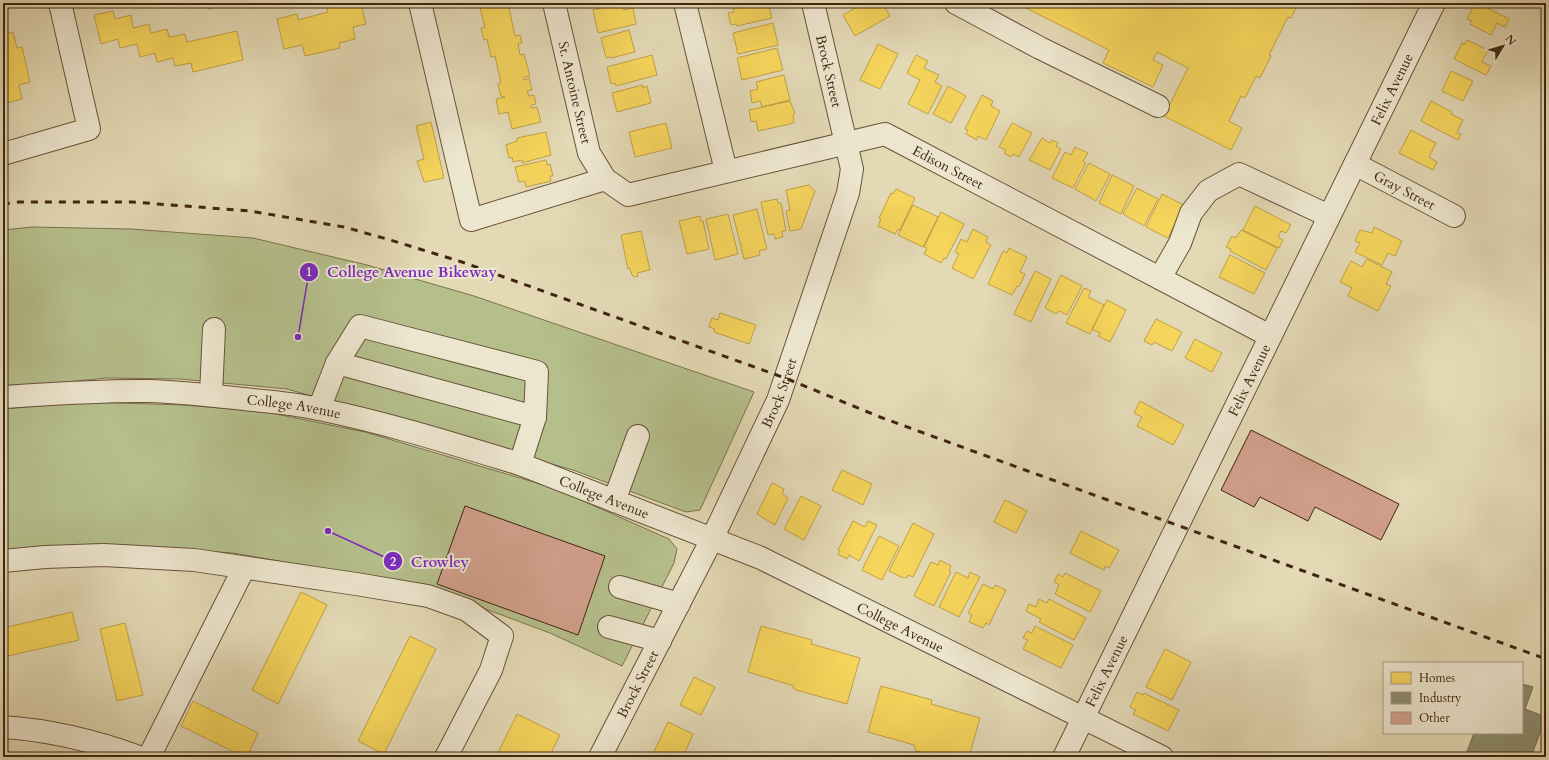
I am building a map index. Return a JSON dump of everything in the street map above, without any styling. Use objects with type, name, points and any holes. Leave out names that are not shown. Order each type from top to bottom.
[{"type":"street","points":[[3,154],[89,129],[60,3]]},
{"type":"street","points":[[420,3],[470,220],[605,179]]},
{"type":"street","name":"St. Antoine Street","points":[[554,3],[590,154],[605,179]]},
{"type":"street","points":[[685,3],[726,171]]},
{"type":"street","name":"Brock Street","points":[[600,757],[712,538],[778,400],[848,193],[852,169],[813,3]]},
{"type":"street","points":[[956,3],[1040,48],[1158,106]]},
{"type":"street","name":"Felix Avenue","points":[[1064,757],[1434,3]]},
{"type":"street","name":"Edison Street","points":[[605,179],[628,195],[885,134],[1270,336]]},
{"type":"street","name":"Gray Street","points":[[1355,164],[1454,216]]},
{"type":"street","points":[[1160,278],[1180,243],[1191,213],[1208,191],[1239,174],[1329,216]]},
{"type":"street","points":[[319,408],[337,362],[360,326],[537,372],[535,417],[520,464]]},
{"type":"street","points":[[211,395],[214,329]]},
{"type":"street","points":[[337,362],[535,417]]},
{"type":"street","name":"College Avenue","points":[[3,397],[88,392],[149,391],[211,395],[319,408],[397,428],[520,464],[761,558],[1084,718],[1121,738],[1162,757]]},
{"type":"street","points":[[614,501],[638,436]]},
{"type":"street","points":[[3,561],[44,557],[104,555],[194,560],[428,596],[466,610],[502,636],[491,670],[446,757]]},
{"type":"street","points":[[149,757],[244,568]]},
{"type":"street","points":[[620,587],[679,604]]},
{"type":"street","points":[[609,626],[660,641]]},
{"type":"street","points":[[3,727],[56,733],[101,744],[140,757]]},
{"type":"green space","points":[[32,227],[131,229],[253,238],[367,265],[474,296],[754,392],[700,510],[686,512],[573,470],[287,389],[180,379],[107,378],[3,388],[3,230]]},
{"type":"green space","points":[[85,402],[184,405],[266,412],[365,432],[554,488],[669,539],[677,549],[674,563],[622,666],[550,633],[424,586],[233,553],[94,544],[3,551],[3,409]]},
{"type":"building: Homes","points":[[207,3],[233,3],[208,9]]},
{"type":"building: Homes","points":[[344,3],[361,3],[366,24],[353,27],[355,39],[339,43],[340,48],[305,56],[302,45],[284,49],[277,19],[297,14],[298,20],[328,12],[327,8]]},
{"type":"building: Homes","points":[[508,3],[515,36],[520,35],[522,43],[518,44],[520,55],[524,54],[530,76],[524,77],[524,80],[529,78],[532,90],[527,91],[529,96],[534,95],[536,104],[531,105],[531,108],[537,107],[541,122],[512,129],[508,112],[499,114],[496,99],[505,97],[501,96],[498,84],[501,83],[495,56],[491,57],[487,39],[484,40],[481,28],[485,27],[480,8]]},
{"type":"building: Homes","points":[[595,3],[610,3],[596,7]]},
{"type":"building: Homes","points":[[623,3],[624,10],[633,8],[636,24],[598,33],[593,10]]},
{"type":"building: Homes","points":[[732,3],[768,3],[772,18],[737,26],[736,24],[731,25],[728,13],[734,12]]},
{"type":"building: Homes","points":[[864,3],[882,3],[890,16],[855,36],[843,15]]},
{"type":"building: Homes","points":[[1028,3],[1294,3],[1293,5],[1297,6],[1291,18],[1288,17],[1269,55],[1271,56],[1260,78],[1256,76],[1245,98],[1241,96],[1229,121],[1242,128],[1231,150],[1164,116],[1188,68],[1157,52],[1153,60],[1163,65],[1153,87],[1103,63],[1109,50],[1026,8]]},
{"type":"building: Homes","points":[[1474,4],[1479,7],[1480,4],[1509,19],[1505,27],[1497,23],[1491,35],[1470,24],[1472,21],[1467,19]]},
{"type":"building: Homes","points":[[113,11],[115,19],[131,15],[133,28],[149,24],[151,33],[167,29],[169,37],[185,34],[187,42],[237,31],[243,60],[193,72],[191,63],[175,66],[173,58],[157,62],[155,53],[140,57],[137,44],[120,48],[118,39],[101,44],[94,15]]},
{"type":"building: Homes","points":[[773,23],[778,45],[738,54],[733,33]]},
{"type":"building: Homes","points":[[3,30],[4,34],[13,32],[17,48],[22,47],[30,82],[19,85],[22,99],[3,104]]},
{"type":"building: Homes","points":[[629,30],[635,52],[606,58],[601,38]]},
{"type":"building: Homes","points":[[1467,40],[1488,50],[1482,62],[1491,66],[1486,75],[1454,59],[1462,43],[1465,44]]},
{"type":"building: Homes","points":[[878,44],[898,54],[880,89],[860,80]]},
{"type":"building: Homes","points":[[777,48],[783,70],[742,80],[737,58]]},
{"type":"building: Homes","points":[[652,55],[657,75],[616,86],[615,83],[611,84],[607,67]]},
{"type":"building: Homes","points":[[916,55],[928,61],[924,68],[939,75],[935,82],[942,86],[928,114],[908,104],[920,80],[907,73]]},
{"type":"building: Homes","points":[[1451,71],[1473,81],[1463,101],[1442,91]]},
{"type":"building: Homes","points":[[784,75],[790,100],[762,107],[760,101],[752,103],[750,91],[758,89],[756,82]]},
{"type":"building: Homes","points":[[642,85],[643,88],[647,86],[651,103],[617,112],[612,93]]},
{"type":"building: Homes","points":[[948,86],[966,96],[951,123],[933,114]]},
{"type":"building: Homes","points":[[982,95],[993,101],[991,106],[1000,111],[986,140],[978,136],[977,140],[966,134],[968,130],[965,129]]},
{"type":"building: Homes","points":[[790,101],[795,113],[793,114],[794,122],[758,131],[756,121],[751,122],[749,110]]},
{"type":"building: Homes","points":[[1431,101],[1452,112],[1451,114],[1463,120],[1457,133],[1461,134],[1458,140],[1421,121]]},
{"type":"building: Homes","points":[[431,122],[444,178],[424,182],[417,161],[424,159],[416,126]]},
{"type":"building: Homes","points":[[666,123],[672,148],[635,157],[629,132]]},
{"type":"building: Homes","points":[[1012,123],[1032,133],[1019,157],[1013,154],[1011,157],[1004,153],[1006,150],[999,147]]},
{"type":"building: Homes","points":[[1411,130],[1436,143],[1429,157],[1437,162],[1433,170],[1399,153]]},
{"type":"building: Homes","points":[[546,132],[551,155],[522,163],[522,160],[513,162],[512,157],[509,158],[506,145],[517,141],[517,138]]},
{"type":"building: Homes","points":[[1042,138],[1050,143],[1052,140],[1058,143],[1056,146],[1061,149],[1050,170],[1029,160]]},
{"type":"building: Homes","points":[[1075,147],[1088,153],[1083,161],[1086,163],[1073,188],[1052,178],[1065,152],[1071,155]]},
{"type":"building: Homes","points":[[546,160],[547,165],[550,164],[553,176],[550,176],[551,181],[526,187],[525,181],[519,182],[515,167]]},
{"type":"building: Homes","points":[[1089,163],[1110,174],[1096,201],[1075,189]]},
{"type":"building: Homes","points":[[1112,175],[1134,186],[1121,214],[1099,203]]},
{"type":"building: Homes","points":[[809,185],[815,191],[801,229],[790,231],[786,211],[790,210],[786,190]]},
{"type":"building: Homes","points":[[1137,188],[1158,199],[1144,226],[1123,214]]},
{"type":"building: Homes","points":[[896,189],[915,198],[900,230],[898,229],[895,234],[878,226],[881,219],[879,218],[891,193],[893,194]]},
{"type":"building: Homes","points":[[1162,194],[1184,205],[1168,238],[1146,227]]},
{"type":"building: Homes","points":[[777,199],[778,203],[781,203],[786,231],[782,231],[783,237],[775,239],[774,234],[768,235],[761,202]]},
{"type":"building: Homes","points":[[913,205],[938,217],[923,247],[898,235]]},
{"type":"building: Homes","points":[[1255,206],[1291,225],[1286,233],[1281,231],[1278,237],[1283,240],[1279,248],[1243,230]]},
{"type":"building: Homes","points":[[757,209],[767,249],[759,251],[760,255],[744,259],[733,215]]},
{"type":"building: Homes","points":[[941,212],[964,224],[946,259],[944,258],[941,263],[924,254],[927,248],[924,247]]},
{"type":"building: Homes","points":[[728,214],[738,254],[715,260],[706,219]]},
{"type":"building: Homes","points":[[700,216],[701,221],[703,221],[709,249],[687,254],[679,221]]},
{"type":"building: Homes","points":[[1374,227],[1402,241],[1395,256],[1388,253],[1382,265],[1355,252],[1360,243],[1355,241],[1360,230],[1372,233]]},
{"type":"building: Homes","points":[[973,229],[988,237],[986,242],[991,245],[973,279],[952,268],[959,254],[955,252],[961,239],[967,242]]},
{"type":"building: Homes","points":[[1241,230],[1277,248],[1266,270],[1230,251],[1231,249],[1226,247],[1232,236],[1236,238]]},
{"type":"building: Homes","points":[[641,231],[650,270],[637,273],[638,276],[634,277],[630,268],[628,269],[621,235]]},
{"type":"building: Homes","points":[[1009,248],[1027,257],[1020,272],[1025,274],[1019,287],[1017,286],[1012,295],[988,284],[1003,251],[1007,253]]},
{"type":"building: Homes","points":[[1230,255],[1265,273],[1254,294],[1219,277]]},
{"type":"building: Homes","points":[[1367,259],[1392,272],[1386,284],[1391,286],[1378,311],[1348,296],[1352,288],[1340,282],[1351,261],[1362,267]]},
{"type":"building: Homes","points":[[1035,271],[1051,279],[1031,322],[1014,314]]},
{"type":"building: Homes","points":[[1061,275],[1082,286],[1067,315],[1059,311],[1056,314],[1045,308]]},
{"type":"building: Homes","points":[[1084,288],[1091,291],[1088,297],[1104,305],[1090,334],[1066,323]]},
{"type":"building: Homes","points":[[1107,300],[1126,310],[1110,342],[1098,336],[1100,333],[1092,329]]},
{"type":"building: Homes","points":[[720,313],[756,325],[749,344],[714,332],[715,329],[709,327],[712,318],[718,320]]},
{"type":"building: Homes","points":[[1156,319],[1182,332],[1172,351],[1154,342],[1152,345],[1144,341]]},
{"type":"building: Homes","points":[[1195,339],[1222,353],[1212,372],[1185,358]]},
{"type":"building: Homes","points":[[1140,401],[1184,425],[1173,445],[1137,426],[1142,417],[1134,413]]},
{"type":"building: Homes","points":[[842,470],[872,484],[863,505],[832,490]]},
{"type":"building: Homes","points":[[772,483],[784,489],[782,494],[788,498],[775,525],[757,514]]},
{"type":"building: Homes","points":[[801,496],[821,506],[804,540],[784,529]]},
{"type":"building: Homes","points":[[1005,500],[1027,511],[1016,533],[994,522]]},
{"type":"building: Homes","points":[[853,521],[865,527],[868,521],[877,525],[859,561],[849,555],[847,559],[838,554],[840,551],[838,550]]},
{"type":"building: Homes","points":[[913,523],[934,534],[913,577],[908,575],[907,578],[901,577],[889,571]]},
{"type":"building: Homes","points":[[1081,531],[1119,550],[1109,568],[1105,566],[1104,570],[1070,553]]},
{"type":"building: Homes","points":[[879,536],[899,546],[882,580],[862,570]]},
{"type":"building: Homes","points":[[940,560],[951,566],[949,571],[951,572],[934,606],[914,596],[931,562],[938,565]]},
{"type":"building: Homes","points":[[956,572],[968,578],[970,572],[980,577],[959,617],[939,607]]},
{"type":"building: Homes","points":[[1065,573],[1101,591],[1090,612],[1055,594],[1059,585],[1054,582],[1058,574],[1063,577]]},
{"type":"building: Homes","points":[[983,584],[993,589],[995,585],[1006,590],[989,625],[986,623],[983,628],[969,622],[972,615],[968,613]]},
{"type":"building: Homes","points":[[301,592],[327,605],[278,704],[252,690]]},
{"type":"building: Homes","points":[[1039,599],[1047,603],[1049,599],[1086,618],[1074,640],[1039,622],[1041,619],[1026,611],[1029,604],[1036,607]]},
{"type":"building: Homes","points":[[72,612],[79,640],[8,656],[3,635],[3,628]]},
{"type":"building: Homes","points":[[125,623],[143,695],[117,701],[100,629]]},
{"type":"building: Homes","points":[[761,626],[812,640],[811,644],[860,658],[847,704],[796,690],[793,688],[794,686],[748,672]]},
{"type":"building: Homes","points":[[1035,626],[1073,645],[1061,668],[1023,649],[1028,640],[1023,638],[1027,631],[1032,633]]},
{"type":"building: Homes","points":[[410,636],[436,649],[384,754],[358,741]]},
{"type":"building: Homes","points":[[1165,649],[1191,662],[1172,700],[1146,687]]},
{"type":"building: Homes","points":[[694,677],[715,687],[701,715],[680,705]]},
{"type":"building: Homes","points":[[881,686],[932,700],[931,704],[980,718],[969,757],[939,757],[916,751],[914,745],[868,732]]},
{"type":"building: Homes","points":[[1137,692],[1143,695],[1144,693],[1179,710],[1168,731],[1133,714],[1136,710],[1130,707]]},
{"type":"building: Homes","points":[[193,701],[258,733],[247,757],[244,757],[181,726]]},
{"type":"building: Homes","points":[[517,714],[560,735],[549,757],[496,757]]},
{"type":"building: Homes","points":[[668,722],[693,734],[683,757],[659,757],[653,754]]},
{"type":"building: Industry","points":[[1523,684],[1533,687],[1525,709],[1546,717],[1531,757],[1465,757],[1474,734],[1523,734]]},
{"type":"building: Other","points":[[1251,430],[1399,504],[1381,540],[1315,507],[1308,521],[1260,497],[1254,507],[1221,490]]},
{"type":"building: Other","points":[[465,506],[605,556],[578,635],[437,584]]},
{"type":"railway","points":[[3,204],[19,202],[132,202],[250,211],[344,227],[387,239],[462,262],[785,378],[880,417],[1546,659]]},
{"type":"place","name":"College Avenue Bikeway","points":[[298,337]]},
{"type":"place","name":"Crowley","points":[[328,531]]}]
